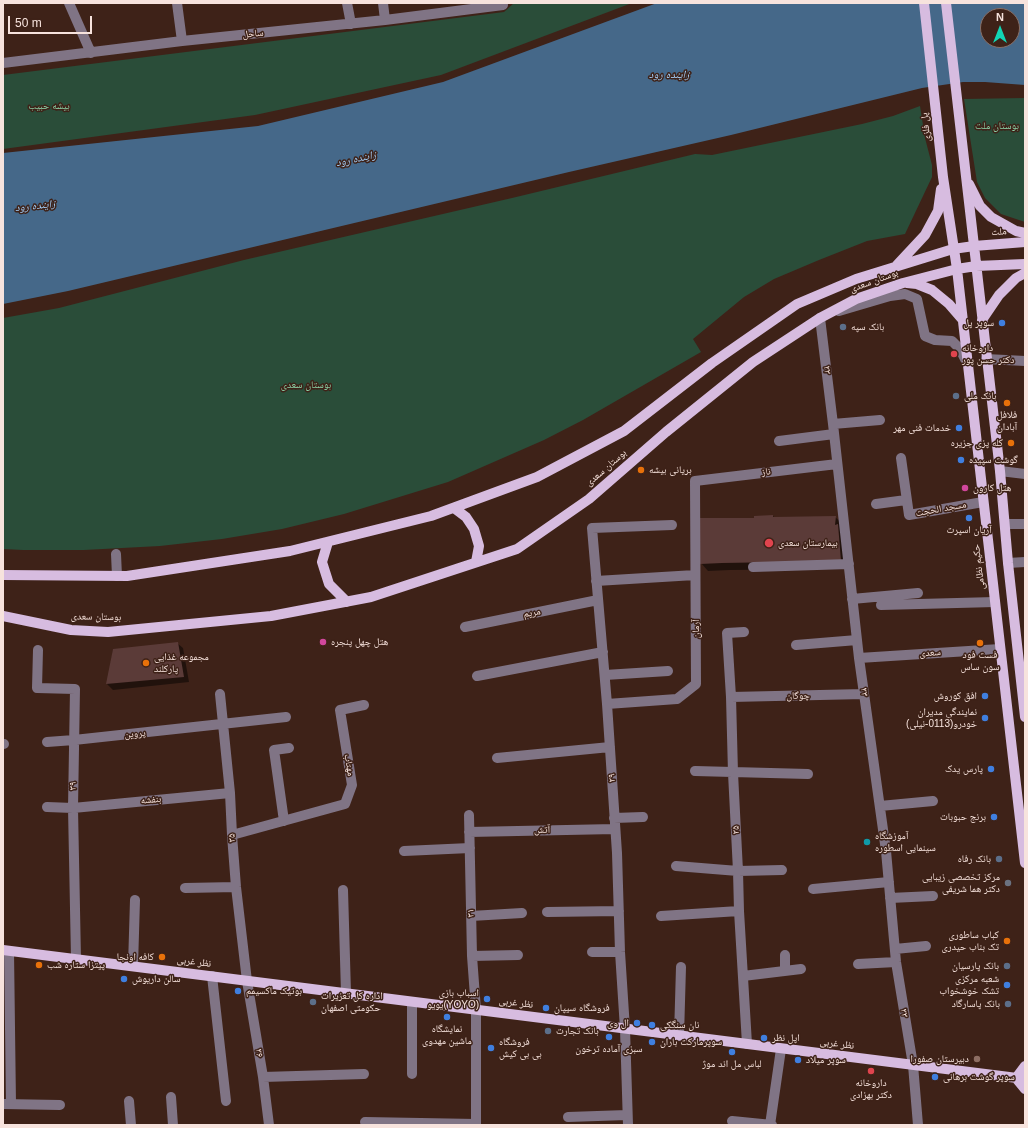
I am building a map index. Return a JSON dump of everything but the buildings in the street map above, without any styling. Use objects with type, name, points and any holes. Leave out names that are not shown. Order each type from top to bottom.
[{"type":"main road","name":"پل فلزی","points":[[924,3],[943,177],[956,269]]},
{"type":"main road","points":[[946,3],[1000,471],[1008,563],[1024,697],[1025,717]]},
{"type":"main road","points":[[896,266],[925,235],[938,211],[943,177]]},
{"type":"main road","points":[[966,177],[980,206],[991,217],[1016,231],[1025,233]]},
{"type":"main road","name":"ملت","points":[[953,249],[1025,242]]},
{"type":"main road","name":"بوستان سعدی","points":[[3,575],[127,576],[290,551],[431,516],[537,477],[624,431],[712,363],[797,304],[856,279],[953,249]]},
{"type":"main road","points":[[976,266],[1025,264]]},
{"type":"main road","name":"بوستان سعدی","points":[[3,616],[71,630],[108,632],[271,616],[371,597],[517,549],[589,499],[666,432],[753,362],[825,316],[856,299],[903,283],[956,269],[976,266]]},
{"type":"main road","name":"حکیم نظامی","points":[[956,269],[1025,863]]},
{"type":"main road","points":[[982,320],[999,295],[1016,278],[1025,273]]},
{"type":"main road","points":[[903,283],[917,284],[932,290],[949,304],[962,319]]},
{"type":"main road","points":[[454,508],[466,517],[474,529],[479,546],[476,562]]},
{"type":"main road","points":[[328,542],[322,562],[329,584],[347,602]]},
{"type":"main road","name":"نظر غربی","points":[[6,950],[1020,1079]]},
{"type":"main road","points":[[1025,1066],[1020,1079],[1025,1089]]},
{"type":"street","points":[[69,3],[91,52]]},
{"type":"street","points":[[178,3],[182,41]]},
{"type":"street","points":[[348,3],[351,24]]},
{"type":"street","points":[[383,3],[385,20]]},
{"type":"street","name":"ساحل","points":[[3,63],[182,41],[351,24],[503,5]]},
{"type":"street","points":[[825,316],[890,296],[905,294],[917,299],[926,336],[935,340],[952,341],[960,349],[967,363]]},
{"type":"street","name":"۲۳","points":[[825,316],[837,464],[852,598],[880,806],[896,962],[912,1065],[918,1125]]},
{"type":"street","points":[[986,359],[1025,361]]},
{"type":"street","points":[[779,441],[880,420]]},
{"type":"street","name":"مسجد الحجت","points":[[901,458],[909,515],[983,502]]},
{"type":"street","name":"ناز","points":[[695,481],[837,464]]},
{"type":"street","points":[[1000,471],[1025,474]]},
{"type":"street","name":"آرمان","points":[[607,704],[677,699],[696,684],[695,481]]},
{"type":"street","points":[[876,504],[906,500]]},
{"type":"street","points":[[1005,524],[1025,524]]},
{"type":"street","name":"۲۹","points":[[627,1120],[625,1029],[615,829],[605,676],[592,528],[672,525]]},
{"type":"street","points":[[117,550],[118,576]]},
{"type":"street","points":[[1008,563],[1025,562]]},
{"type":"street","points":[[753,567],[849,564]]},
{"type":"street","points":[[596,581],[695,575]]},
{"type":"street","points":[[852,598],[918,593]]},
{"type":"street","name":"مریم","points":[[465,627],[598,600]]},
{"type":"street","points":[[881,605],[995,602]]},
{"type":"street","name":"۲۵","points":[[744,632],[727,633],[731,697],[739,912],[747,1044]]},
{"type":"street","points":[[796,645],[857,640]]},
{"type":"street","name":"سعدی","points":[[859,658],[1000,648]]},
{"type":"street","name":"۳۹","points":[[38,650],[37,688],[75,689],[73,808],[76,959]]},
{"type":"street","points":[[478,676],[603,652]]},
{"type":"street","points":[[605,676],[668,671]]},
{"type":"street","name":"۳۵","points":[[220,694],[230,793],[236,887],[247,981]]},
{"type":"street","name":"چوگان","points":[[731,697],[864,694]]},
{"type":"street","name":"مهتاب","points":[[232,835],[345,804],[352,785],[340,710],[364,705]]},
{"type":"street","name":"پروین","points":[[47,742],[286,717]]},
{"type":"street","points":[[497,758],[610,747]]},
{"type":"street","points":[[284,820],[274,750],[289,748]]},
{"type":"street","points":[[695,772],[808,774]]},
{"type":"street","name":"بنفشه","points":[[46,807],[73,808],[230,793]]},
{"type":"street","points":[[880,806],[933,801]]},
{"type":"street","name":"۳۱","points":[[469,816],[472,956],[476,1010],[476,1125]]},
{"type":"street","points":[[614,818],[643,817]]},
{"type":"street","name":"آتش","points":[[469,832],[615,829]]},
{"type":"street","points":[[404,851],[470,848]]},
{"type":"street","points":[[676,866],[738,871],[782,870]]},
{"type":"street","points":[[813,889],[889,882]]},
{"type":"street","points":[[185,888],[236,887]]},
{"type":"street","points":[[344,890],[346,993]]},
{"type":"street","points":[[890,898],[933,896]]},
{"type":"street","points":[[133,966],[135,900]]},
{"type":"street","points":[[547,912],[619,911]]},
{"type":"street","points":[[661,916],[739,912]]},
{"type":"street","points":[[471,916],[522,913]]},
{"type":"street","points":[[895,949],[926,946]]},
{"type":"street","points":[[6,950],[7,1104],[60,1105]]},
{"type":"street","points":[[592,952],[620,952]]},
{"type":"street","points":[[472,956],[518,956]]},
{"type":"street","points":[[785,956],[785,971]]},
{"type":"street","points":[[858,964],[896,962]]},
{"type":"street","points":[[679,1036],[681,966]]},
{"type":"street","points":[[743,976],[801,969]]},
{"type":"street","points":[[212,976],[226,1101]]},
{"type":"street","name":"۲۶","points":[[247,981],[269,1125]]},
{"type":"street","points":[[412,1002],[412,1074]]},
{"type":"street","points":[[732,1121],[770,1125],[781,1048]]},
{"type":"street","points":[[262,1077],[364,1074]]},
{"type":"street","points":[[171,1097],[173,1125]]},
{"type":"street","points":[[129,1101],[131,1125]]},
{"type":"street","points":[[568,1117],[627,1120]]},
{"type":"street","points":[[365,1122],[417,1122],[476,1125]]},
{"type":"green space","name":"بیشه حبیب","points":[[514,3],[632,3],[441,75],[255,115],[3,149],[3,75],[504,12]]},
{"type":"green space","name":"بوستان ملت","points":[[1025,98],[1025,222],[1001,214],[985,198],[977,182],[964,99]]},
{"type":"green space","name":"بوستان سعدی","points":[[920,106],[925,138],[932,165],[932,177],[905,234],[867,241],[774,279],[744,297],[693,339],[701,352],[583,420],[544,440],[448,482],[344,514],[282,529],[222,539],[160,546],[84,550],[3,549],[3,318],[59,308],[244,260],[695,154],[712,155],[862,124],[893,116]]},
{"type":"water","name":"زاینده رود","points":[[657,3],[1025,3],[1025,85],[963,82],[922,88],[731,135],[68,291],[3,304],[3,153],[258,126],[443,82]]},
{"type":"place","name":"سوپر پل","points":[[1002,323]]},
{"type":"place","name":"بانک سپه","points":[[843,327]]},
{"type":"place","name":"داروخانه دکتر حسن پور","points":[[954,354]]},
{"type":"place","name":"بانک ملی","points":[[956,396]]},
{"type":"place","name":"فلافل آبادان","points":[[1007,403]]},
{"type":"place","name":"خدمات فنی مهر","points":[[959,428]]},
{"type":"place","name":"کله پزی جزیره","points":[[1011,443]]},
{"type":"place","name":"گوشت سپیده","points":[[961,460]]},
{"type":"place","name":"بریانی بیشه","points":[[641,470]]},
{"type":"place","name":"هتل کارون","points":[[965,488]]},
{"type":"place","name":"آریان اسپرت","points":[[969,518]]},
{"type":"place","name":"بیمارستان سعدی","points":[[769,543]]},
{"type":"place","name":"هتل چهل پنجره","points":[[323,642]]},
{"type":"place","name":"فست فود سون ساس","points":[[980,643]]},
{"type":"place","name":"مجموعه غذایی پارکلند","points":[[146,663]]},
{"type":"place","name":"افق کوروش","points":[[985,696]]},
{"type":"place","name":"نمایندگی مدیران خودرو(0113-نیلی)","points":[[985,718]]},
{"type":"place","name":"پارس یدک","points":[[991,769]]},
{"type":"place","name":"برنج حبوبات","points":[[994,817]]},
{"type":"place","name":"آموزشگاه سینمایی اسطوره","points":[[867,842]]},
{"type":"place","name":"بانک رفاه","points":[[999,859]]},
{"type":"place","name":"مرکز تخصصی زیبایی دکتر هما شریفی","points":[[1008,883]]},
{"type":"place","name":"کباب ساطوری تک بناب حیدری","points":[[1007,941]]},
{"type":"place","name":"کافه اونجا","points":[[162,957]]},
{"type":"place","name":"پیتزا ستاره شب","points":[[39,965]]},
{"type":"place","name":"بانک پارسیان","points":[[1007,966]]},
{"type":"place","name":"سالن داریوش","points":[[124,979]]},
{"type":"place","name":"شعبه مرکزی تشک خوشخواب","points":[[1007,985]]},
{"type":"place","name":"بوتیک ماکسیمم","points":[[238,991]]},
{"type":"place","name":"اسباب بازی یویو(YOYO)","points":[[487,999]]},
{"type":"place","name":"اداره کل تعزیرات حکومتی اصفهان","points":[[313,1002]]},
{"type":"place","name":"بانک پاسارگاد","points":[[1008,1004]]},
{"type":"place","name":"فروشگاه سیپان","points":[[546,1008]]},
{"type":"place","name":"نمایشگاه ماشین مهدوی","points":[[447,1017]]},
{"type":"place","name":"ال وی","points":[[637,1023]]},
{"type":"place","name":"نان سنگکی","points":[[652,1025]]},
{"type":"place","name":"بانک تجارت","points":[[548,1031]]},
{"type":"place","name":"سبزی آماده ترخون","points":[[609,1037]]},
{"type":"place","name":"اپل نظر","points":[[764,1038]]},
{"type":"place","name":"سوپرمارکت باران","points":[[652,1042]]},
{"type":"place","name":"فروشگاه بی بی کیش","points":[[491,1048]]},
{"type":"place","name":"لباس مل اند موژ","points":[[732,1052]]},
{"type":"place","name":"دبیرستان صفورا","points":[[977,1059]]},
{"type":"place","name":"سوپر میلاد","points":[[798,1060]]},
{"type":"place","name":"داروخانه دکتر بهزادی","points":[[871,1071]]},
{"type":"place","name":"سوپر گوشت برهانی","points":[[935,1077]]}]
